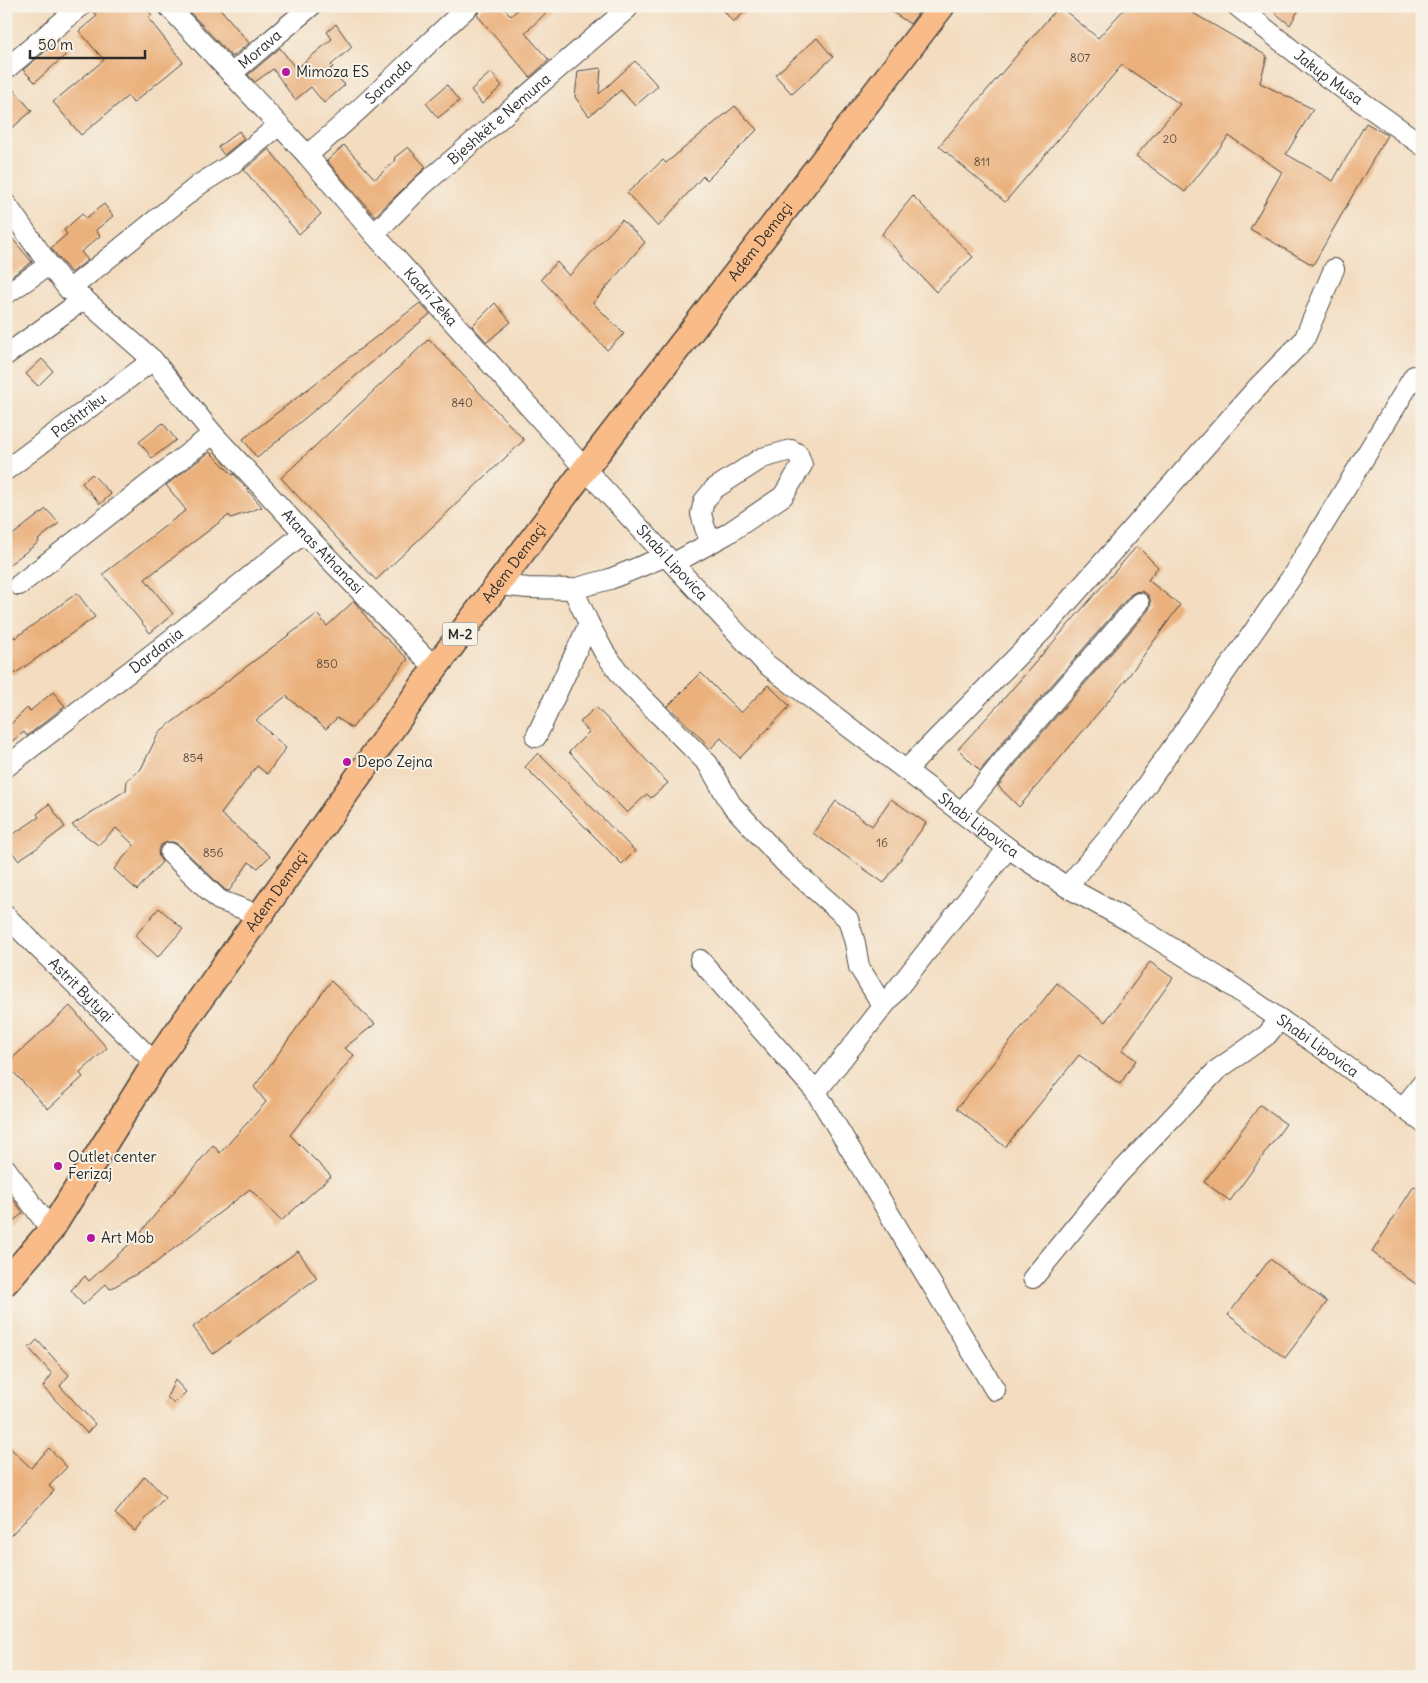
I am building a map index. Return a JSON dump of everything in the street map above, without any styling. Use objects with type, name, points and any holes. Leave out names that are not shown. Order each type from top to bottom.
[{"type":"main road","name":"Adem Demaçi","points":[[6,1282],[51,1230],[155,1063],[434,668],[942,6]]},
{"type":"street","points":[[6,69],[81,6]]},
{"type":"street","name":"Kadri Zeka","points":[[168,6],[307,155],[374,234],[585,469]]},
{"type":"street","name":"Morava","points":[[231,74],[311,6]]},
{"type":"street","name":"Saranda","points":[[307,155],[469,6]]},
{"type":"street","name":"Jakup Musa","points":[[1237,6],[1321,73],[1422,145]]},
{"type":"street","name":"Bjeshkët e Nemuna","points":[[374,234],[423,185],[627,9]]},
{"type":"street","points":[[6,355],[77,295],[200,184],[232,164],[279,125]]},
{"type":"street","name":"Atanas Athanasi","points":[[6,204],[48,265],[77,295],[153,360],[213,434],[304,533],[434,668]]},
{"type":"street","points":[[6,294],[48,265]]},
{"type":"street","points":[[906,770],[1044,630],[1256,389],[1304,340],[1334,269]]},
{"type":"street","name":"Pashtriku","points":[[6,470],[153,360]]},
{"type":"street","points":[[1067,887],[1115,830],[1291,578],[1414,376]]},
{"type":"street","points":[[19,585],[213,434]]},
{"type":"street","points":[[498,585],[573,589],[670,560],[711,543],[728,534],[783,496],[802,465],[798,454],[791,450],[762,458],[714,489],[704,502],[702,514],[711,543]]},
{"type":"street","name":"Shabi Lipovica","points":[[585,469],[766,664],[1008,848],[1067,887],[1127,920],[1207,970],[1280,1019],[1422,1122]]},
{"type":"street","name":"Dardania","points":[[6,767],[164,646],[304,533]]},
{"type":"street","points":[[573,589],[604,652],[624,679],[708,764],[731,804],[784,862],[848,920],[855,943],[859,967],[883,1006]]},
{"type":"street","points":[[962,812],[1019,741],[1138,603]]},
{"type":"street","points":[[536,737],[589,624]]},
{"type":"street","points":[[816,1092],[1008,848]]},
{"type":"street","points":[[170,853],[219,900],[260,915]]},
{"type":"street","name":"Astrit Bytyqi","points":[[6,916],[155,1063]]},
{"type":"street","points":[[700,960],[816,1092],[995,1390]]},
{"type":"street","points":[[1033,1278],[1116,1176],[1217,1070],[1267,1035],[1280,1019]]},
{"type":"street","points":[[1403,1108],[1422,1084]]},
{"type":"street","points":[[6,1169],[51,1230]]},
{"type":"building","points":[[93,6],[144,6],[152,15],[148,18],[183,62],[133,103],[128,96],[81,135],[53,102],[104,60],[79,31],[97,16],[92,10]]},
{"type":"building","points":[[184,6],[218,6],[249,43],[232,57]]},
{"type":"building","points":[[482,6],[502,6],[511,16],[521,6],[553,6],[525,33],[549,60],[530,77],[477,15]]},
{"type":"building","points":[[720,6],[752,6],[733,22]]},
{"type":"building","points":[[884,6],[923,6],[910,24]]},
{"type":"building","points":[[1059,6],[1098,38],[1127,6],[1181,6],[1267,56],[1260,83],[1313,109],[1286,154],[1333,181],[1366,123],[1387,135],[1313,265],[1250,229],[1282,172],[1229,136],[1185,192],[1136,156],[1180,104],[1122,65],[1005,202],[939,146]]},
{"type":"building","points":[[1267,6],[1301,6],[1290,25]]},
{"type":"building","points":[[336,24],[352,47],[331,65],[333,67],[330,69],[345,85],[324,103],[311,87],[295,100],[273,69],[255,82],[248,75],[280,48],[296,69],[332,39],[327,32]]},
{"type":"building","points":[[817,38],[833,57],[792,94],[775,75]]},
{"type":"building","points":[[59,40],[69,52],[35,82],[23,70]]},
{"type":"building","points":[[635,61],[658,86],[635,106],[621,90],[589,116],[575,97],[578,71],[601,68],[599,94]]},
{"type":"building","points":[[491,72],[502,86],[482,104],[471,90]]},
{"type":"building","points":[[447,85],[459,101],[438,118],[426,103]]},
{"type":"building","points":[[14,90],[32,111],[6,133],[6,96]]},
{"type":"building","points":[[735,106],[757,130],[707,180],[703,176],[658,227],[627,193],[663,160],[666,163]]},
{"type":"building","points":[[239,131],[244,139],[224,155],[218,147]]},
{"type":"building","points":[[344,145],[375,179],[396,160],[394,158],[408,147],[426,167],[375,216],[327,161]]},
{"type":"building","points":[[269,149],[321,214],[299,234],[244,170]]},
{"type":"building","points":[[913,196],[973,257],[936,292],[882,234]]},
{"type":"building","points":[[104,204],[113,216],[96,230],[100,236],[81,252],[88,260],[71,273],[51,248],[67,234],[64,230],[82,214],[86,218]]},
{"type":"building","points":[[622,220],[645,242],[593,303],[624,334],[607,350],[541,279],[557,262],[569,276]]},
{"type":"building","points":[[6,231],[32,262],[6,280]]},
{"type":"building","points":[[420,303],[430,314],[257,458],[243,439]]},
{"type":"building","points":[[495,303],[511,322],[487,342],[472,326]]},
{"type":"building","points":[[429,339],[524,440],[376,580],[281,478]]},
{"type":"building","points":[[42,359],[53,371],[38,386],[26,374]]},
{"type":"building","points":[[163,423],[176,440],[152,458],[139,442]]},
{"type":"building","points":[[210,452],[234,474],[262,507],[231,518],[229,515],[145,579],[173,614],[150,633],[103,574],[186,510],[166,485]]},
{"type":"building","points":[[92,474],[111,494],[100,504],[82,483]]},
{"type":"building","points":[[46,509],[59,523],[38,540],[39,542],[6,567],[6,540]]},
{"type":"building","points":[[1137,546],[1158,567],[1148,580],[1180,605],[1125,681],[1019,807],[998,786],[1148,611],[1151,605],[1147,594],[1141,591],[1130,595],[1010,733],[980,771],[958,749]]},
{"type":"building","points":[[77,593],[95,617],[13,675],[6,666],[6,642],[14,636],[15,638]]},
{"type":"building","points":[[354,601],[374,627],[408,659],[352,728],[337,718],[326,729],[286,696],[256,720],[286,748],[267,774],[257,766],[221,814],[270,856],[258,868],[249,862],[229,891],[225,890],[178,844],[167,842],[161,845],[158,851],[162,862],[137,890],[114,869],[134,845],[116,828],[98,845],[72,825],[126,790],[127,780],[141,769],[159,732],[317,614],[327,626]]},
{"type":"building","points":[[701,673],[741,713],[768,685],[790,706],[740,758],[721,738],[711,748],[668,706]]},
{"type":"building","points":[[53,692],[65,706],[27,736],[24,732],[6,746],[6,729],[27,708],[30,711]]},
{"type":"building","points":[[596,707],[668,783],[651,798],[647,794],[627,813],[569,752],[589,732],[580,722]]},
{"type":"building","points":[[538,753],[635,851],[622,864],[525,767]]},
{"type":"building","points":[[891,799],[926,823],[884,883],[813,833],[836,801],[872,826]]},
{"type":"building","points":[[49,804],[65,827],[18,860],[6,843],[6,839],[39,817],[37,814]]},
{"type":"building","points":[[159,908],[183,929],[158,957],[135,936]]},
{"type":"building","points":[[1150,962],[1173,978],[1122,1050],[1136,1060],[1120,1084],[1079,1055],[1005,1147],[957,1108],[1057,983],[1105,1022]]},
{"type":"building","points":[[331,981],[375,1024],[344,1048],[354,1055],[290,1135],[331,1176],[281,1221],[250,1189],[154,1264],[110,1289],[106,1284],[83,1305],[71,1290],[85,1276],[89,1281],[135,1239],[213,1145],[220,1153],[266,1102],[254,1087]]},
{"type":"building","points":[[70,1006],[107,1048],[80,1073],[83,1077],[48,1109],[6,1064]]},
{"type":"building","points":[[1260,1105],[1286,1124],[1230,1201],[1204,1182]]},
{"type":"building","points":[[1414,1186],[1422,1191],[1422,1273],[1416,1284],[1372,1252]]},
{"type":"building","points":[[6,1189],[23,1213],[6,1227]]},
{"type":"building","points":[[298,1251],[317,1278],[213,1354],[193,1327]]},
{"type":"building","points":[[1270,1259],[1327,1302],[1285,1358],[1228,1315]]},
{"type":"building","points":[[37,1340],[69,1375],[60,1386],[95,1424],[87,1433],[43,1387],[52,1374],[29,1348]]},
{"type":"building","points":[[175,1380],[186,1392],[174,1404],[167,1397]]},
{"type":"building","points":[[6,1444],[31,1468],[49,1448],[67,1467],[49,1486],[54,1491],[6,1540]]},
{"type":"building","points":[[145,1476],[165,1497],[135,1531],[115,1514]]},
{"type":"place","name":"Mimoza ES","points":[[286,72]]},
{"type":"place","name":"Depo Zejna","points":[[347,762]]},
{"type":"place","name":"Outlet center Ferizaj","points":[[58,1166]]},
{"type":"place","name":"Art Mob","points":[[91,1238]]}]
